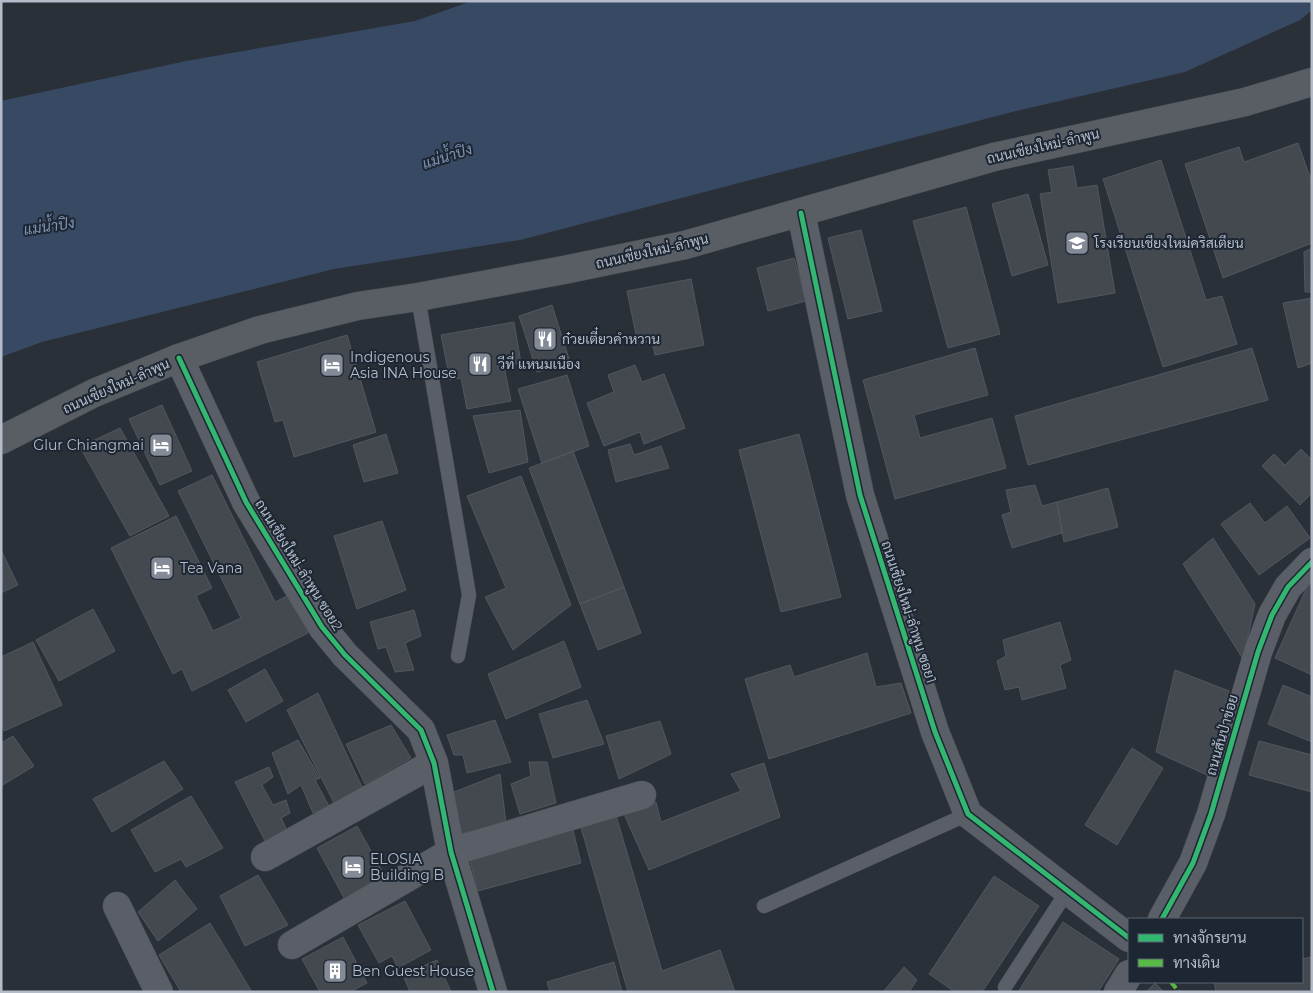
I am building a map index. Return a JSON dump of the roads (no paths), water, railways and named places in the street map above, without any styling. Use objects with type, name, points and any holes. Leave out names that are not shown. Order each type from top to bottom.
[{"type":"main road","name":"ถนนเชียงใหม่-ลำพูน","points":[[1,440],[94,393],[179,358],[260,330],[358,306],[564,270],[685,245],[994,156],[1245,102],[1312,82]]},
{"type":"street","name":"ถนนเชียงใหม่-ลำพูน ซอย1","points":[[801,213],[860,495],[935,732],[968,814]]},
{"type":"street","name":"ถนนเชียงใหม่-ลำพูน ซอย2","points":[[179,358],[246,502],[322,627],[345,655],[422,730],[434,763],[451,852],[493,992]]},
{"type":"street","name":"ถนนสันป่าข่อย","points":[[1163,918],[1193,863],[1205,830],[1258,652],[1272,615],[1288,587],[1312,562]]},
{"type":"street","points":[[265,856],[434,763]]},
{"type":"street","points":[[292,945],[451,852],[642,795]]},
{"type":"street","points":[[968,814],[1128,937]]},
{"type":"street","points":[[117,906],[160,992]]},
{"type":"street","points":[[1118,992],[1128,976]]},
{"type":"lane","points":[[418,297],[469,595],[458,656]]},
{"type":"lane","points":[[764,906],[968,814]]},
{"type":"lane","points":[[1005,987],[1068,890]]},
{"type":"water","name":"แม่น้ำปิง","points":[[472,1],[1312,1],[1312,10],[1300,20],[1185,72],[1016,111],[520,240],[334,269],[42,342],[1,357],[1,101],[186,61],[415,21]]},
{"type":"place","name":"โรงเรียนเชียงใหม่คริสเตียน","points":[[1077,243]]},
{"type":"place","name":"ก๋วยเตี๋ยวคำหวาน","points":[[545,339]]},
{"type":"place","name":"วีที่ แหนมเนือง","points":[[480,364]]},
{"type":"place","name":"Indigenous Asia INA House","points":[[332,365]]},
{"type":"place","name":"Glur Chiangmai","points":[[161,445]]},
{"type":"place","name":"Tea Vana","points":[[162,568]]},
{"type":"place","name":"ELOSIA Building B","points":[[353,867]]},
{"type":"place","name":"Ben Guest House","points":[[335,971]]}]
